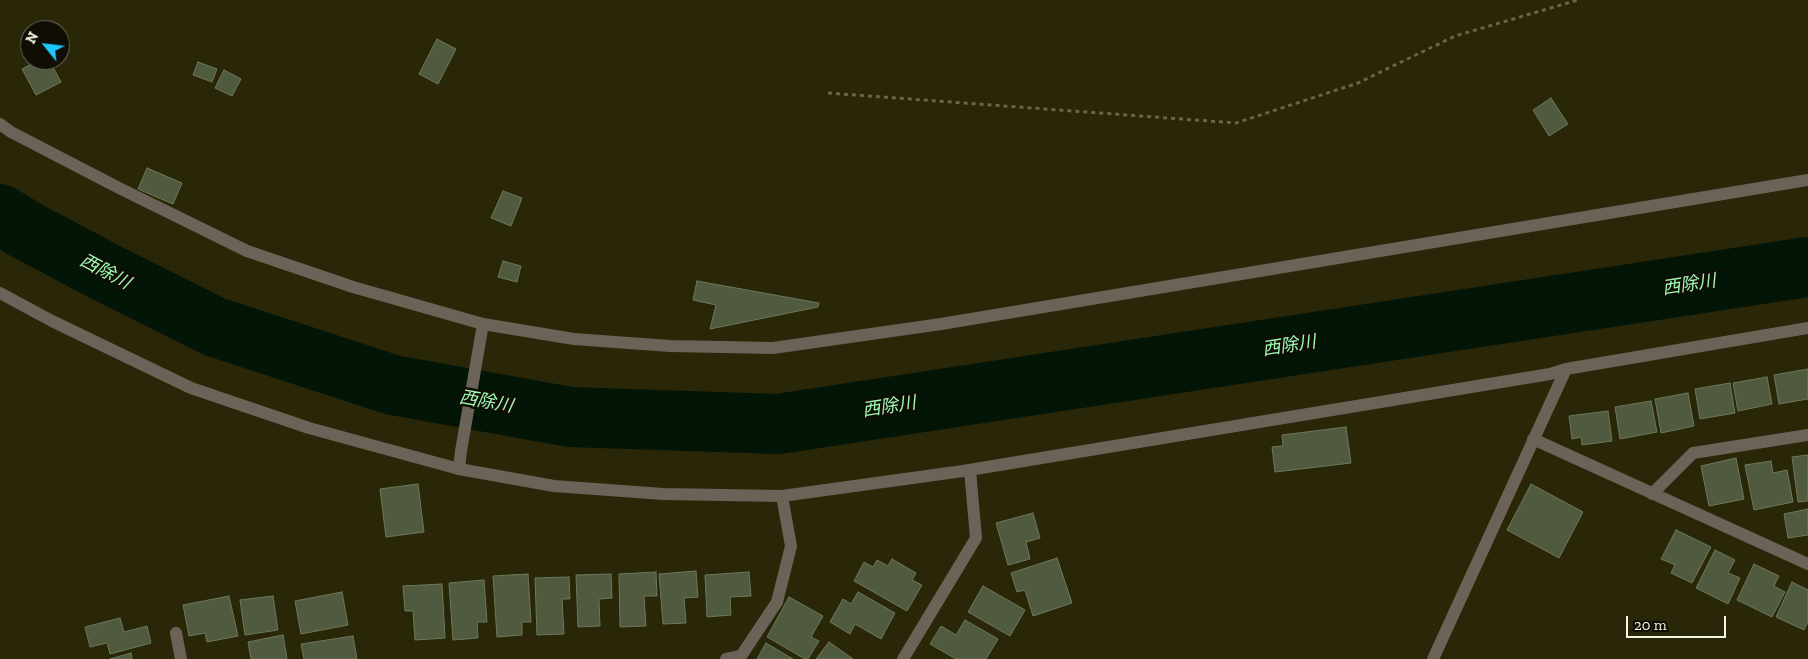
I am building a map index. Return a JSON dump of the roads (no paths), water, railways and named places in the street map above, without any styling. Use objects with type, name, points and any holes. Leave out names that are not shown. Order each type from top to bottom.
[{"type":"street","points":[[0,124],[11,132],[119,188],[247,250],[353,287],[483,324],[574,339],[670,346],[773,348],[941,324],[1808,180]]},
{"type":"street","points":[[0,293],[52,321],[190,388],[309,428],[459,469],[554,486],[663,494],[782,496],[970,470],[1550,374],[1566,369],[1808,328]]},
{"type":"street","points":[[459,469],[483,324]]},
{"type":"street","points":[[1433,659],[1566,369]]},
{"type":"street","points":[[1652,494],[1693,453],[1808,435]]},
{"type":"street","points":[[1533,439],[1808,564]]},
{"type":"street","points":[[904,659],[976,538],[970,470]]},
{"type":"street","points":[[726,659],[740,656],[777,602],[791,546],[782,496]]},
{"type":"street","points":[[176,634],[181,659]]},
{"type":"waterway","name":"西除川","points":[[0,214],[24,229],[107,273],[215,327],[393,385],[570,417],[778,424],[1808,267]]}]
